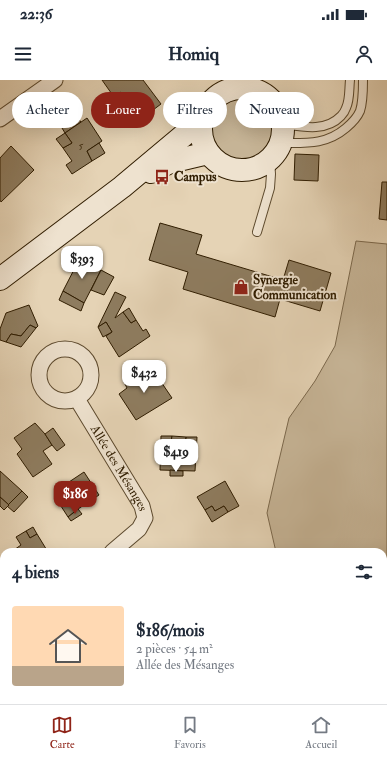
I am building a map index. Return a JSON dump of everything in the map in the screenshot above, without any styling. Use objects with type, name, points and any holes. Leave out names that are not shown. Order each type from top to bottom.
[{"type":"main road","points":[[201,128],[203,143],[208,153],[217,162],[238,170],[250,170],[261,166],[278,142],[281,114],[270,89],[259,91],[239,84],[225,92]]},
{"type":"main road","points":[[0,279],[122,187],[192,128]]},
{"type":"main road","points":[[122,187],[170,162],[208,153]]},
{"type":"street","points":[[0,119],[55,80]]},
{"type":"street","name":"Allée des Mésanges","points":[[77,399],[142,506],[145,518],[139,530],[117,548]]},
{"type":"lane","points":[[278,142],[308,127],[326,126],[338,119],[346,110],[350,80]]},
{"type":"lane","points":[[278,142],[317,142],[330,138],[342,131],[357,117],[364,80]]},
{"type":"lane","points":[[257,232],[270,188],[271,174],[278,142]]},
{"type":"shaded area","points":[[235,97],[235,128],[276,128],[276,135],[271,148],[262,157],[249,162],[237,162],[224,157],[215,148],[210,135],[210,128],[227,128],[227,100]]},
{"type":"shaded area","points":[[356,241],[387,244],[387,548],[275,548],[267,513],[289,418],[315,381],[335,346]]},
{"type":"building","points":[[102,80],[143,80],[152,92],[121,92],[110,92]]},
{"type":"building","points":[[155,96],[161,104],[155,108]]},
{"type":"building","points":[[87,118],[91,124],[91,128],[94,128],[102,141],[87,151],[92,161],[72,174],[66,165],[72,161],[63,148],[72,143],[65,133],[72,128],[83,128],[83,121]]},
{"type":"building","points":[[62,128],[72,128],[65,133]]},
{"type":"building","points":[[65,133],[72,143],[63,148],[56,139]]},
{"type":"building","points":[[99,143],[105,153],[92,161],[87,151]]},
{"type":"building","points":[[11,146],[34,170],[1,202],[0,158]]},
{"type":"building","points":[[295,154],[319,155],[318,181],[294,180]]},
{"type":"building","points":[[382,182],[387,182],[387,220],[379,219]]},
{"type":"building","points":[[160,223],[202,235],[196,254],[283,280],[289,260],[331,273],[320,311],[280,299],[275,317],[183,289],[188,272],[149,260]]},
{"type":"building","points":[[80,258],[101,270],[84,303],[63,291]]},
{"type":"building","points":[[101,270],[114,277],[104,295],[91,290]]},
{"type":"building","points":[[63,291],[84,303],[81,311],[59,300]]},
{"type":"building","points":[[115,292],[126,297],[115,318],[123,312],[131,323],[136,320],[143,331],[146,329],[150,336],[119,357],[106,336],[112,332],[106,322],[98,327]]},
{"type":"building","points":[[29,305],[38,326],[36,328],[30,325],[21,336],[11,334],[6,342],[0,340],[0,329],[6,313]]},
{"type":"building","points":[[129,308],[136,320],[131,323],[123,312]]},
{"type":"building","points":[[106,322],[112,332],[103,337],[98,327]]},
{"type":"building","points":[[30,325],[36,328],[21,347],[6,342],[11,334],[21,336]]},
{"type":"building","points":[[142,370],[147,377],[155,373],[172,398],[136,420],[119,394],[127,388],[123,380]]},
{"type":"building","points":[[35,423],[52,445],[43,451],[52,464],[33,477],[17,454],[22,449],[14,438]]},
{"type":"building","points":[[53,428],[65,445],[57,451],[45,434]]},
{"type":"building","points":[[161,436],[172,436],[171,442],[185,443],[186,437],[197,437],[195,471],[160,470]]},
{"type":"building","points":[[172,436],[186,437],[185,443],[171,442]]},
{"type":"building","points":[[170,470],[183,471],[183,476],[170,476]]},
{"type":"building","points":[[0,471],[22,491],[9,505],[0,497]]},
{"type":"building","points":[[84,472],[95,489],[75,502],[78,509],[68,517],[59,503],[63,500],[57,490]]},
{"type":"building","points":[[225,481],[239,506],[228,512],[224,506],[215,511],[212,506],[205,510],[197,497]]},
{"type":"building","points":[[95,489],[99,495],[78,509],[75,502]]},
{"type":"building","points":[[22,491],[28,497],[14,512],[7,506]]},
{"type":"building","points":[[0,497],[9,505],[4,510],[0,506]]},
{"type":"building","points":[[212,506],[215,511],[224,506],[228,512],[212,522],[205,510]]},
{"type":"building","points":[[78,509],[82,514],[71,521],[68,517]]},
{"type":"building","points":[[33,527],[37,534],[30,538],[26,531]]},
{"type":"building","points":[[26,531],[30,538],[37,534],[46,548],[17,548],[21,545],[16,537]]},
{"type":"place","name":"Campus","points":[[162,177]]},
{"type":"place","name":"Synergie Communication","points":[[241,287]]}]
